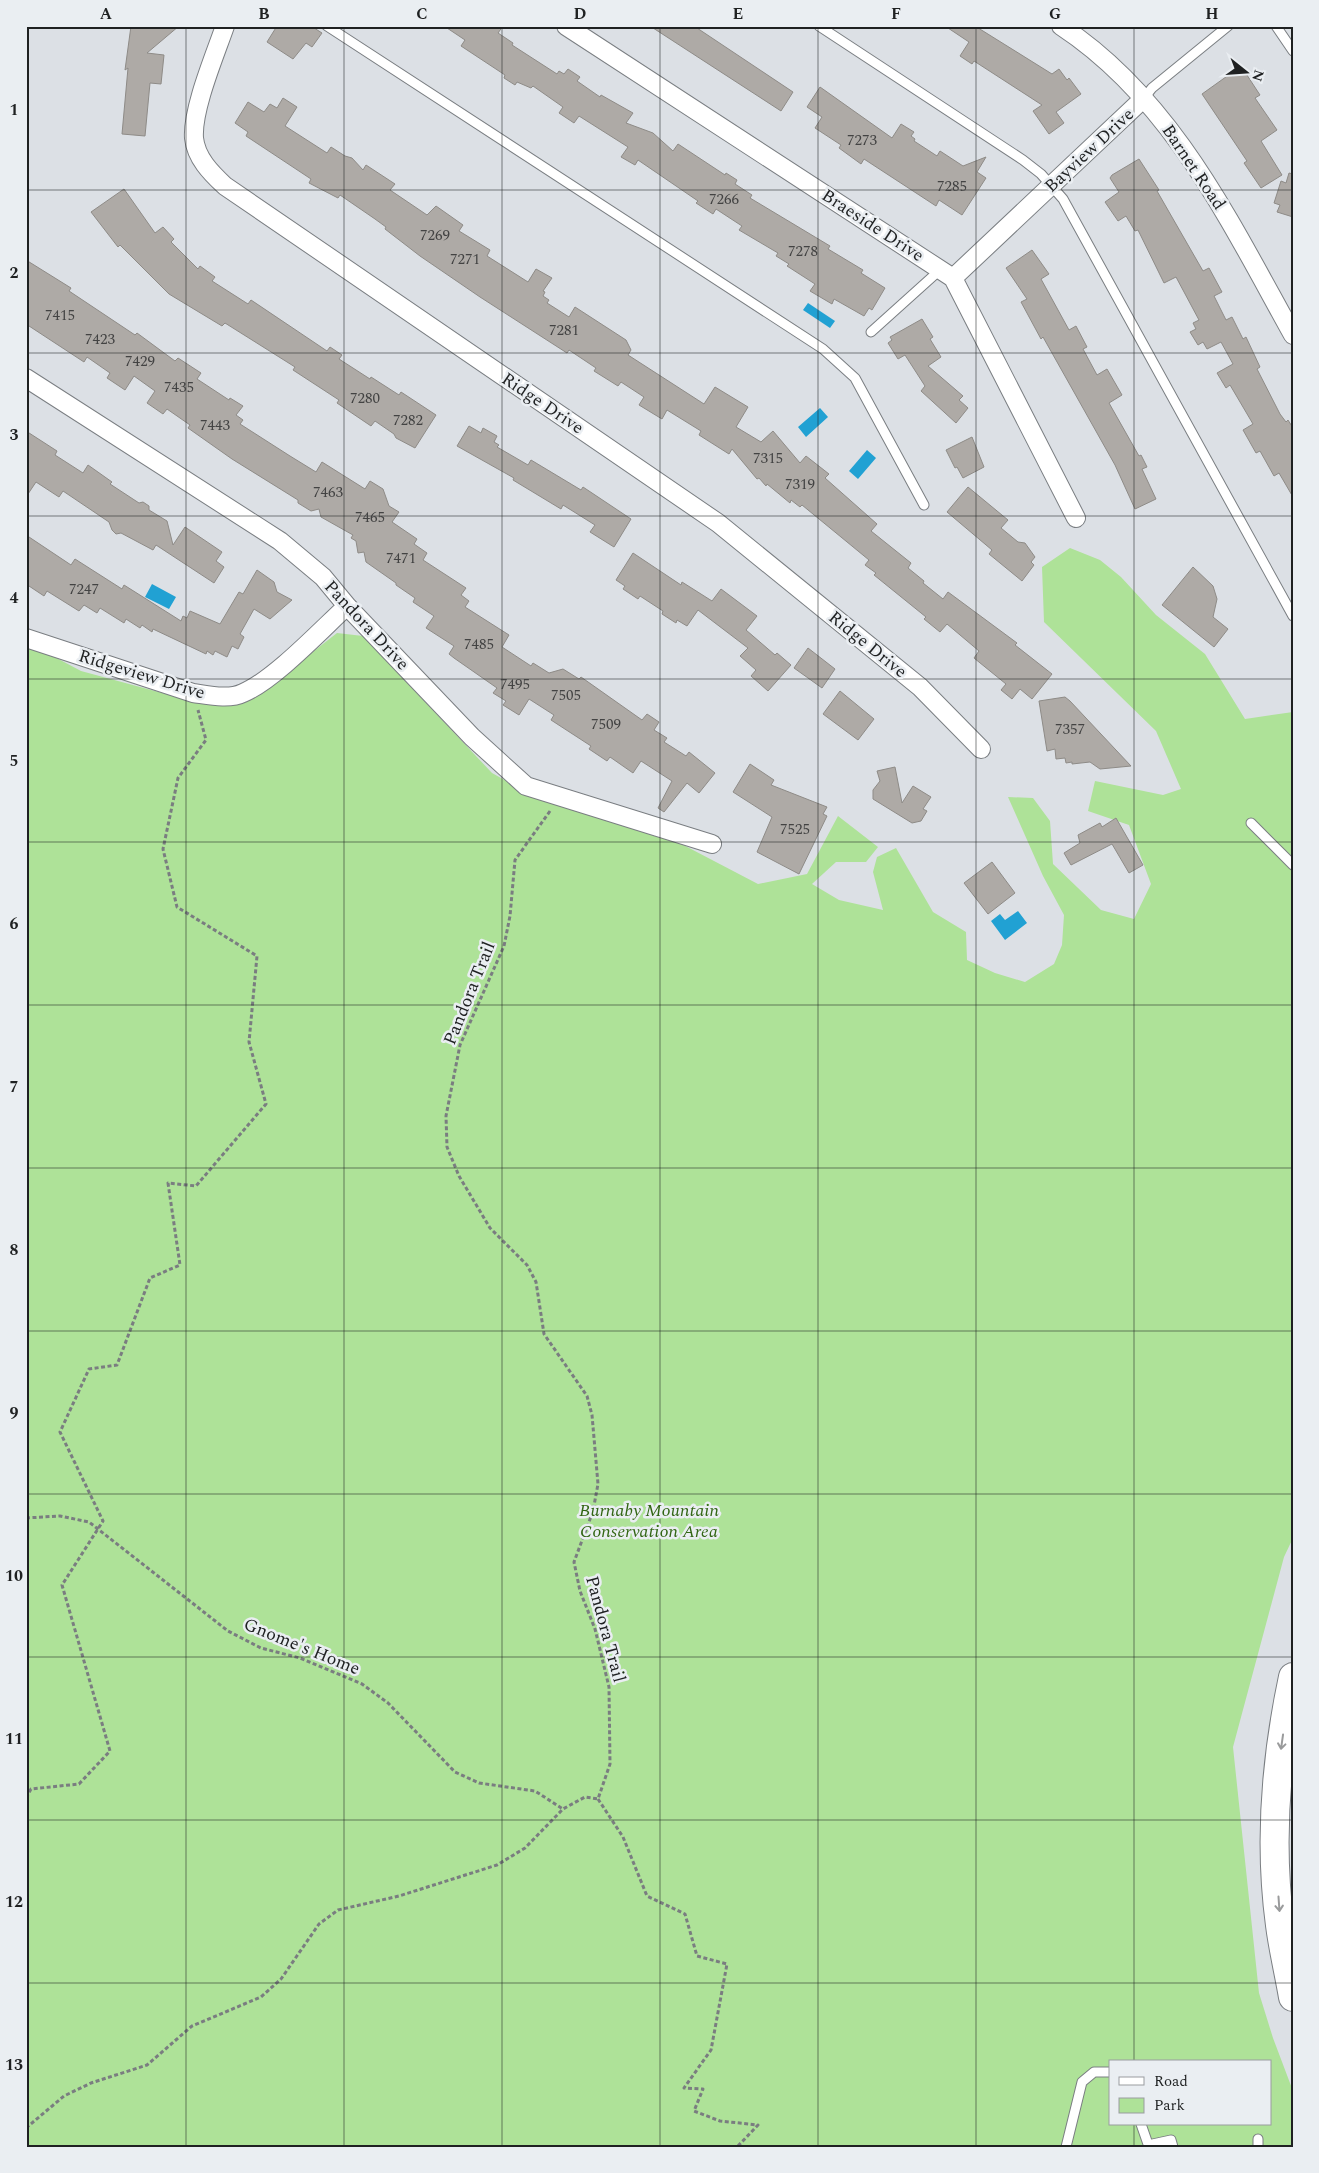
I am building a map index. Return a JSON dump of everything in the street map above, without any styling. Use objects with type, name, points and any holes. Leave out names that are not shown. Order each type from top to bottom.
[{"type":"main road","points":[[1293,1677],[1278,1777],[1275,1848],[1280,1924],[1293,1997]]},
{"type":"street","name":"Ridge Drive","points":[[225,26],[196,117],[194,139],[201,158],[211,173],[233,192],[718,523],[920,686],[981,749]]},
{"type":"street","name":"Braeside Drive","points":[[566,26],[947,273],[1076,518]]},
{"type":"street","name":"Barnet Road","points":[[1061,26],[1101,57],[1144,98],[1191,158],[1216,197],[1293,335]]},
{"type":"street","name":"Bayview Drive","points":[[947,273],[1052,186],[1144,98]]},
{"type":"street","name":"Pandora Drive","points":[[26,378],[280,541],[323,577],[347,606],[472,737],[526,786],[712,844]]},
{"type":"street","name":"Ridgeview Drive","points":[[26,638],[193,693],[218,696],[242,694],[269,677],[347,606]]},
{"type":"lane","points":[[327,26],[823,350],[855,378],[924,505]]},
{"type":"lane","points":[[819,26],[1023,160],[1052,186],[1071,211],[1293,616]]},
{"type":"lane","name":"Bayview Drive","points":[[1144,98],[1152,88],[1228,26]]},
{"type":"lane","points":[[1276,26],[1293,51]]},
{"type":"lane","points":[[871,332],[947,273]]},
{"type":"lane","points":[[1252,823],[1293,866]]},
{"type":"lane","points":[[1066,2147],[1082,2082],[1094,2072],[1109,2072]]},
{"type":"lane","points":[[1142,2126],[1149,2146],[1170,2140],[1173,2147]]},
{"type":"path","points":[[26,1798],[31,1789],[78,1784],[110,1750],[62,1585],[103,1521],[60,1432],[89,1369],[117,1364],[150,1278],[180,1265],[168,1183],[196,1186],[266,1104],[249,1042],[256,956],[177,906],[163,849],[178,778],[206,740],[193,693]]},
{"type":"path","name":"Pandora Trail","points":[[561,796],[515,860],[510,916],[504,946],[460,1045],[446,1116],[447,1147],[459,1176],[490,1228],[528,1265],[536,1282],[544,1334],[587,1396],[592,1415],[598,1484],[593,1511],[574,1562],[580,1591],[595,1629],[608,1687],[610,1764],[598,1799]]},
{"type":"path","name":"Gnome's Home","points":[[26,1518],[60,1516],[89,1522],[228,1631],[261,1648],[300,1658],[362,1684],[388,1703],[455,1772],[479,1783],[535,1791],[563,1809]]},
{"type":"path","points":[[26,2128],[64,2096],[91,2083],[147,2065],[192,2026],[261,1997],[281,1979],[319,1924],[338,1910],[399,1896],[497,1865],[525,1848],[563,1809],[585,1797],[598,1799],[623,1837],[647,1896],[685,1914],[697,1956],[727,1964],[711,2050],[684,2088],[703,2089],[694,2111],[720,2121],[758,2125],[737,2147]]},
{"type":"green space","name":"Burnaby Mountain Conservation Area","points":[[1070,548],[1100,560],[1121,577],[1156,615],[1205,654],[1245,719],[1293,712],[1293,1538],[1284,1557],[1233,1747],[1259,1993],[1273,2038],[1293,2091],[1293,2147],[26,2147],[26,647],[49,654],[81,671],[166,694],[254,698],[337,633],[363,636],[492,773],[539,799],[670,838],[758,884],[807,874],[838,816],[878,847],[866,862],[836,862],[812,884],[839,900],[883,910],[873,872],[877,857],[896,848],[933,912],[966,932],[967,960],[995,973],[1025,982],[1054,964],[1062,945],[1064,915],[1043,876],[1008,797],[1033,798],[1050,821],[1053,864],[1101,910],[1134,919],[1151,884],[1129,825],[1088,811],[1095,781],[1163,795],[1181,789],[1156,731],[1044,622],[1042,567]]},
{"type":"water","points":[[808,303],[835,321],[830,328],[803,310]]},
{"type":"water","points":[[820,408],[828,417],[806,437],[798,427]]},
{"type":"water","points":[[867,450],[876,458],[858,479],[849,471]]},
{"type":"water","points":[[152,584],[176,597],[169,609],[145,597]]},
{"type":"water","points":[[1018,911],[1027,923],[1005,940],[991,921],[1000,914],[1005,920]]},
{"type":"building","points":[[131,26],[179,26],[147,53],[164,55],[161,84],[150,83],[145,136],[122,134],[128,68],[125,70]]},
{"type":"building","points":[[277,26],[311,26],[322,33],[312,47],[306,43],[293,59],[267,42]]},
{"type":"building","points":[[444,26],[503,26],[498,33],[513,43],[512,45],[557,74],[559,71],[564,74],[568,69],[580,77],[577,81],[600,97],[601,95],[633,113],[626,123],[653,133],[673,151],[678,144],[725,175],[726,173],[737,180],[735,184],[752,195],[750,198],[830,246],[828,249],[863,270],[861,273],[885,288],[872,310],[869,308],[864,316],[834,299],[832,304],[810,291],[815,284],[787,266],[789,264],[776,256],[778,253],[739,230],[742,226],[716,209],[713,214],[696,203],[698,201],[638,160],[635,165],[621,157],[628,147],[579,116],[574,123],[559,113],[563,107],[533,86],[531,88],[517,82],[515,85],[504,78],[505,75],[461,46],[465,40]]},
{"type":"building","points":[[650,26],[694,26],[793,92],[781,111]]},
{"type":"building","points":[[945,26],[975,26],[1052,74],[1059,69],[1067,80],[1069,78],[1081,94],[1056,112],[1064,123],[1049,134],[1033,111],[1042,105],[974,61],[972,64],[960,56],[969,42]]},
{"type":"building","points":[[1243,69],[1260,95],[1255,98],[1277,130],[1261,141],[1282,175],[1261,188],[1244,163],[1247,161],[1202,94],[1230,74],[1232,76]]},
{"type":"building","points":[[820,87],[892,138],[901,124],[914,132],[911,136],[915,139],[914,141],[937,156],[940,151],[963,166],[986,157],[977,172],[986,178],[962,215],[939,200],[936,206],[864,159],[861,164],[839,148],[841,145],[815,128],[822,117],[807,107]]},
{"type":"building","points":[[283,98],[297,107],[285,126],[327,153],[331,147],[352,158],[363,170],[366,165],[395,184],[390,190],[427,215],[436,206],[463,225],[459,231],[490,250],[487,256],[528,282],[536,269],[552,278],[543,291],[545,292],[543,296],[549,300],[547,303],[569,317],[575,307],[626,340],[631,350],[628,355],[704,404],[715,387],[748,407],[736,427],[761,442],[773,431],[800,463],[806,456],[829,474],[825,478],[877,524],[871,531],[911,563],[908,568],[924,581],[923,583],[943,599],[948,592],[1017,643],[1015,645],[1052,674],[1032,699],[1020,689],[1012,699],[1001,690],[1006,684],[974,658],[979,651],[947,624],[940,632],[924,619],[926,617],[874,575],[876,573],[865,565],[869,560],[802,505],[800,507],[791,500],[790,503],[767,484],[766,486],[759,478],[757,479],[732,449],[729,454],[699,435],[701,431],[667,410],[662,419],[639,405],[644,397],[621,382],[618,386],[594,371],[596,368],[569,350],[567,353],[480,297],[420,256],[385,229],[386,227],[340,195],[338,198],[309,183],[311,179],[246,136],[248,132],[235,123],[248,102],[264,112],[270,104],[277,108]]},
{"type":"building","points":[[1139,159],[1159,190],[1157,191],[1203,271],[1209,268],[1222,292],[1214,296],[1226,320],[1232,317],[1243,339],[1246,337],[1260,367],[1257,369],[1280,414],[1286,422],[1288,420],[1293,428],[1293,497],[1279,473],[1274,476],[1260,451],[1256,453],[1243,430],[1253,424],[1230,385],[1226,388],[1217,373],[1233,364],[1221,342],[1207,349],[1203,342],[1198,345],[1190,332],[1196,329],[1193,323],[1199,320],[1176,277],[1164,283],[1138,230],[1135,231],[1126,216],[1118,221],[1105,202],[1119,192],[1110,178],[1112,175]]},
{"type":"building","points":[[1289,173],[1293,174],[1293,217],[1277,212],[1280,205],[1274,203],[1281,181],[1286,183]]},
{"type":"building","points":[[124,189],[155,233],[163,227],[174,239],[171,242],[198,269],[200,266],[215,277],[212,281],[248,304],[251,300],[327,351],[330,347],[342,355],[339,359],[370,379],[371,377],[399,395],[401,392],[436,415],[415,448],[396,438],[394,434],[375,421],[371,426],[337,403],[339,400],[293,370],[295,367],[225,323],[222,326],[169,294],[120,245],[118,247],[91,212]]},
{"type":"building","points":[[1032,250],[1049,274],[1041,279],[1069,330],[1076,326],[1087,347],[1083,349],[1097,375],[1107,369],[1122,395],[1109,403],[1147,467],[1142,469],[1156,499],[1135,509],[1115,465],[1043,337],[1041,339],[1021,302],[1027,299],[1006,268]]},
{"type":"building","points":[[26,260],[71,288],[69,291],[135,335],[137,333],[175,361],[178,358],[201,373],[197,379],[229,400],[230,398],[243,406],[236,415],[243,420],[240,424],[316,472],[322,462],[365,489],[370,481],[383,489],[389,506],[399,512],[392,522],[417,539],[414,544],[427,553],[423,560],[466,588],[461,595],[469,601],[465,607],[509,635],[502,647],[531,666],[533,663],[549,673],[563,669],[579,679],[581,677],[642,720],[647,714],[659,722],[654,730],[667,738],[664,742],[686,756],[689,752],[715,773],[699,793],[687,783],[664,812],[658,808],[672,781],[641,761],[633,773],[610,757],[607,761],[589,749],[591,746],[551,720],[554,715],[529,699],[519,715],[503,705],[506,701],[493,693],[497,688],[449,654],[454,646],[426,628],[434,616],[413,602],[415,598],[366,562],[364,552],[358,553],[356,541],[351,538],[353,535],[321,517],[319,509],[311,511],[298,503],[298,500],[232,459],[188,428],[190,425],[167,409],[163,414],[147,403],[155,391],[134,376],[125,390],[107,378],[110,373],[87,357],[84,362],[26,324]]},
{"type":"building","points":[[922,319],[933,337],[930,339],[941,357],[928,366],[963,396],[959,400],[968,408],[956,423],[921,391],[925,386],[905,355],[898,359],[888,343],[892,340],[890,337]]},
{"type":"building","points":[[469,426],[481,433],[483,428],[497,436],[494,442],[499,445],[497,447],[528,465],[531,460],[581,490],[583,487],[631,519],[614,547],[590,532],[595,525],[563,505],[561,509],[513,480],[514,478],[457,446]]},
{"type":"building","points":[[26,431],[57,451],[55,455],[83,473],[88,465],[112,482],[110,484],[139,503],[143,502],[149,506],[149,510],[167,521],[173,545],[185,527],[222,552],[216,561],[224,567],[214,583],[156,545],[153,550],[121,533],[116,534],[109,522],[63,491],[59,497],[36,482],[26,497]]},
{"type":"building","points":[[972,437],[984,467],[963,478],[957,467],[955,468],[946,450]]},
{"type":"building","points":[[968,487],[1008,520],[1001,528],[1018,542],[1025,543],[1035,557],[1031,562],[1034,565],[1022,581],[989,554],[992,550],[947,512]]},
{"type":"building","points":[[26,535],[71,565],[75,559],[122,589],[124,585],[181,621],[183,616],[187,618],[190,611],[220,624],[239,592],[243,594],[257,570],[274,582],[277,592],[292,600],[270,619],[254,609],[240,634],[244,637],[238,649],[232,646],[227,657],[215,651],[213,655],[207,651],[206,654],[153,629],[152,632],[142,625],[140,628],[126,619],[124,623],[100,608],[97,613],[84,605],[79,611],[47,591],[44,596],[26,584]]},
{"type":"building","points":[[633,553],[681,585],[682,582],[712,601],[721,589],[757,616],[746,630],[775,655],[777,653],[791,665],[768,691],[751,676],[756,670],[740,656],[748,648],[698,610],[687,626],[677,620],[676,623],[662,614],[663,611],[640,596],[638,599],[623,589],[625,586],[616,580]]},
{"type":"building","points":[[1193,567],[1213,586],[1217,599],[1213,617],[1228,629],[1214,647],[1162,605]]},
{"type":"building","points":[[808,648],[835,669],[822,688],[794,668]]},
{"type":"building","points":[[840,691],[874,719],[858,740],[823,714]]},
{"type":"building","points":[[1065,697],[1131,766],[1100,769],[1090,762],[1066,763],[1065,758],[1056,759],[1055,749],[1047,751],[1039,701]]},
{"type":"building","points":[[750,764],[774,780],[771,785],[827,807],[823,814],[827,816],[799,874],[757,852],[772,817],[733,792]]},
{"type":"building","points":[[895,767],[902,803],[913,786],[931,797],[923,809],[927,811],[921,821],[912,823],[873,799],[873,790],[880,781],[877,771]]},
{"type":"building","points":[[1116,818],[1143,865],[1129,873],[1112,844],[1071,865],[1064,853],[1080,843],[1078,835],[1100,823],[1102,827]]},
{"type":"building","points":[[992,862],[1015,893],[988,914],[964,883]]}]
